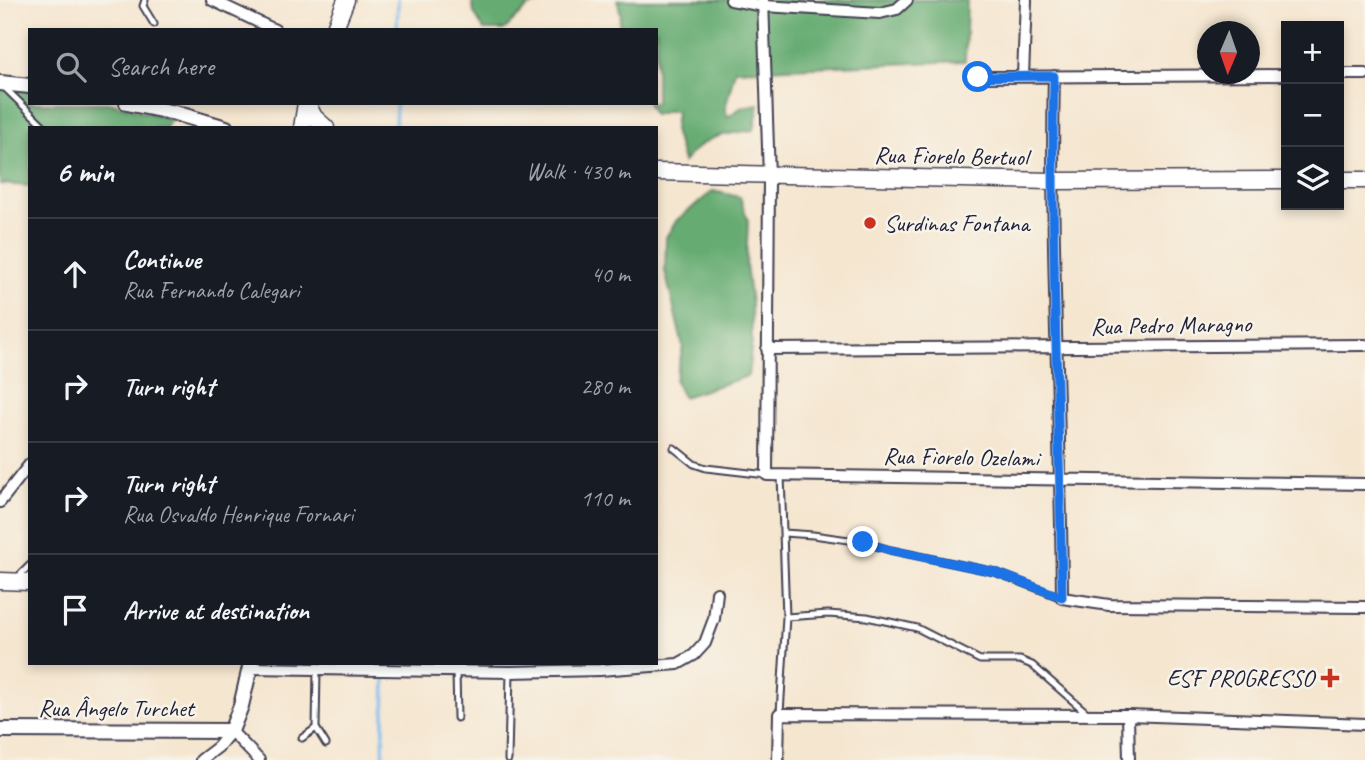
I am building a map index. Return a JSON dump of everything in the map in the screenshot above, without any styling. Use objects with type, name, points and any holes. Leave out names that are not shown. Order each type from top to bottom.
[{"type":"main road","points":[[335,28],[346,0]]},
{"type":"main road","points":[[302,126],[307,105]]},
{"type":"main road","points":[[308,105],[314,117],[324,126]]},
{"type":"main road","name":"Rua Fiorelo Bertuol","points":[[658,173],[1051,181],[1281,180]]},
{"type":"main road","points":[[1344,180],[1365,180]]},
{"type":"street","points":[[212,0],[271,28]]},
{"type":"street","points":[[731,0],[880,13],[897,9],[907,0]]},
{"type":"street","points":[[1023,76],[1026,0]]},
{"type":"street","points":[[764,3],[769,177],[767,475]]},
{"type":"street","points":[[1344,74],[1365,74]]},
{"type":"street","points":[[978,77],[1281,75]]},
{"type":"street","points":[[1054,76],[1051,181],[1061,479],[1062,597],[1109,605],[1365,607]]},
{"type":"street","points":[[0,83],[28,86]]},
{"type":"street","points":[[137,105],[219,126]]},
{"type":"street","name":"Rua Pedro Maragno","points":[[767,349],[1365,345]]},
{"type":"street","points":[[0,502],[28,467]]},
{"type":"street","name":"Rua Fiorelo Ozelami","points":[[767,475],[1365,484]]},
{"type":"street","points":[[201,760],[218,747],[231,731],[242,706],[251,666],[510,672],[600,670],[678,664],[694,655],[705,643],[714,619],[717,593]]},
{"type":"street","points":[[778,760],[779,714],[1128,715],[1365,724]]},
{"type":"street","points":[[1128,715],[1129,760]]},
{"type":"street","name":"Rua Ângelo Turchet","points":[[0,730],[231,731]]},
{"type":"street","points":[[231,731],[258,760]]},
{"type":"lane","points":[[145,0],[143,6],[154,24]]},
{"type":"lane","points":[[0,83],[44,126]]},
{"type":"lane","points":[[674,448],[694,464],[706,468],[767,475]]},
{"type":"lane","points":[[779,714],[786,617],[781,475]]},
{"type":"lane","points":[[784,534],[813,534],[863,542],[995,572],[1062,597]]},
{"type":"lane","points":[[15,582],[28,567]]},
{"type":"lane","points":[[786,617],[828,614],[867,617],[917,628],[980,660],[1020,660],[1032,665],[1090,715]]},
{"type":"lane","points":[[317,669],[316,728],[326,744]]},
{"type":"lane","points":[[456,671],[457,718]]},
{"type":"lane","points":[[508,760],[510,672]]},
{"type":"lane","points":[[302,737],[316,728]]},
{"type":"green space","points":[[472,0],[547,0],[528,7],[506,28],[483,28],[474,13]]},
{"type":"green space","points":[[617,0],[967,0],[965,61],[735,70],[725,109],[728,117],[742,107],[759,104],[754,130],[715,137],[699,146],[683,162],[674,130],[676,111],[654,115],[648,105],[658,105],[658,28],[618,28],[621,14]]},
{"type":"green space","points":[[0,86],[28,88],[28,105],[119,105],[171,119],[167,126],[28,126],[28,186],[0,184]]},
{"type":"green space","points":[[713,191],[740,197],[748,221],[746,266],[752,342],[748,376],[683,397],[675,381],[683,347],[665,271],[666,237],[677,220]]},
{"type":"waterway","points":[[397,28],[398,0]]},
{"type":"waterway","points":[[395,126],[396,105]]},
{"type":"waterway","points":[[383,760],[385,680]]},
{"type":"place","name":"Surdinas Fontana","points":[[870,223]]},
{"type":"place","name":"ESF PROGRESSO","points":[[1330,678]]},
{"type":"route","points":[[863,542],[1010,576],[1062,597],[1061,479],[1051,181],[1054,76],[978,77]]}]
